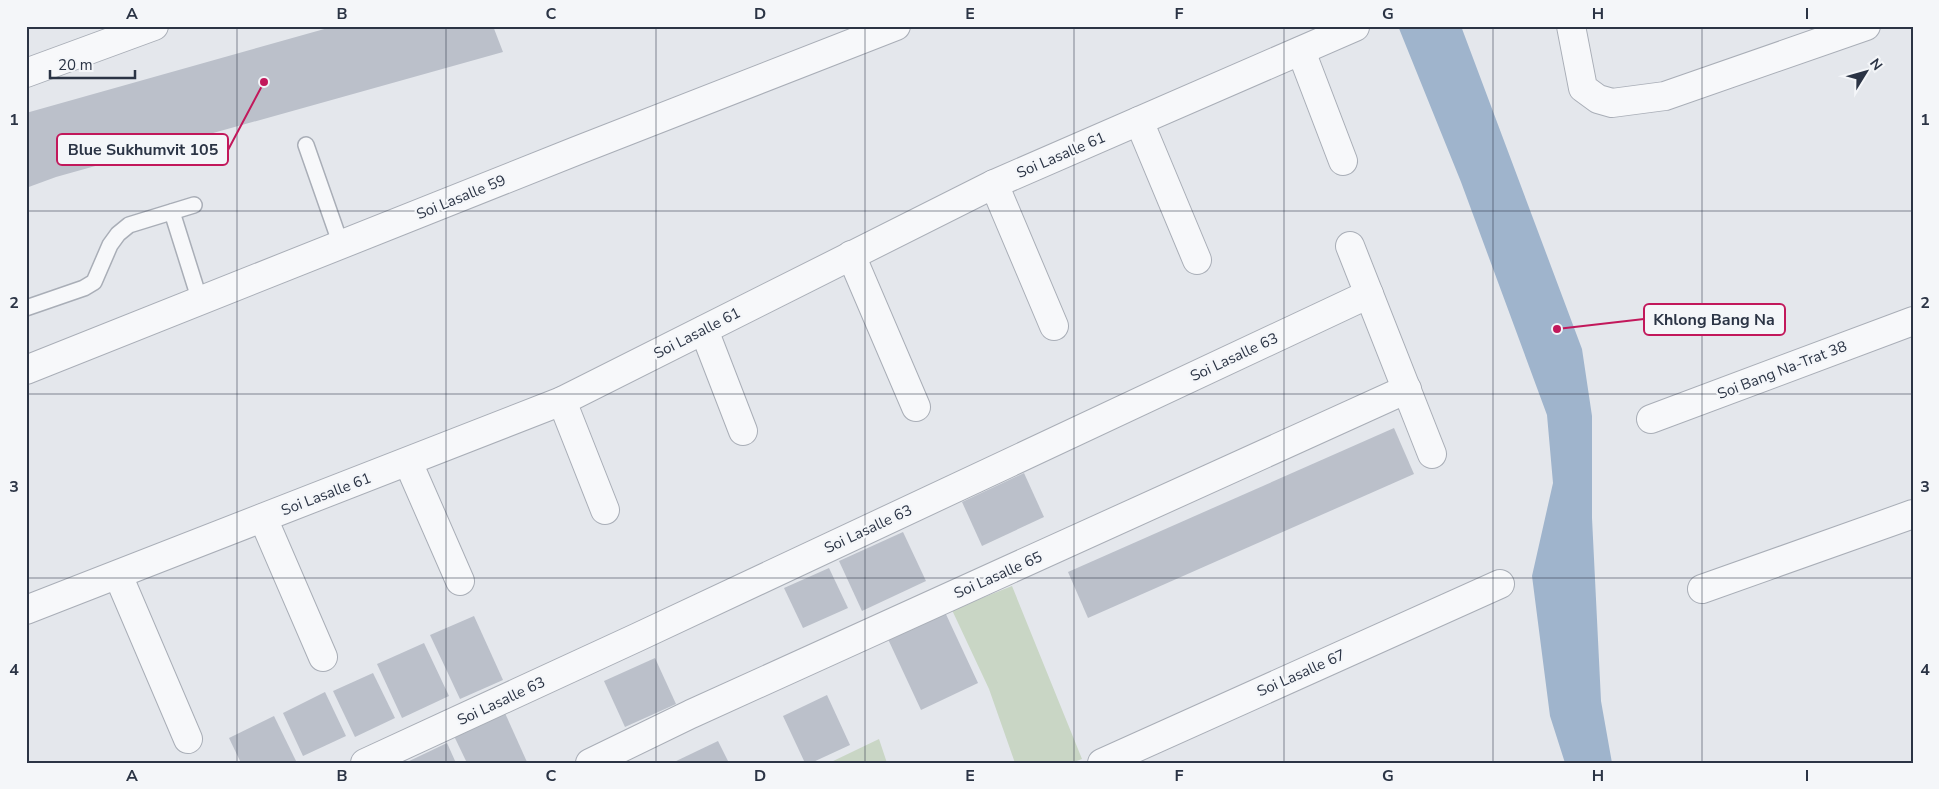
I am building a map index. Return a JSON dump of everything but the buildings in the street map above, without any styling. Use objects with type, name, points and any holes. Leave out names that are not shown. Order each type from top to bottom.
[{"type":"street","points":[[26,73],[154,26]]},
{"type":"street","name":"Soi Lasalle 59","points":[[26,370],[896,26]]},
{"type":"street","points":[[1571,26],[1583,88],[1598,100],[1612,103],[1665,96],[1866,26]]},
{"type":"street","name":"Soi Lasalle 61","points":[[26,610],[562,402],[994,184],[1355,27]]},
{"type":"street","points":[[1301,51],[1343,162]]},
{"type":"street","points":[[1139,121],[1197,260]]},
{"type":"street","points":[[994,184],[1054,326]]},
{"type":"street","points":[[1350,246],[1432,454]]},
{"type":"street","points":[[851,255],[916,407]]},
{"type":"street","name":"Soi Lasalle 63","points":[[365,763],[638,638],[1369,294]]},
{"type":"street","name":"Soi Bang Na-Trat 38","points":[[1652,419],[1913,321]]},
{"type":"street","points":[[704,330],[743,430]]},
{"type":"street","name":"Soi Lasalle 65","points":[[590,763],[691,714],[1407,389]]},
{"type":"street","points":[[562,402],[605,510]]},
{"type":"street","points":[[408,462],[460,580]]},
{"type":"street","points":[[1702,589],[1913,514]]},
{"type":"street","points":[[263,518],[323,658]]},
{"type":"street","points":[[118,575],[188,739]]},
{"type":"street","name":"Soi Lasalle 67","points":[[1102,763],[1500,584]]},
{"type":"lane","points":[[306,144],[341,245]]},
{"type":"lane","points":[[26,308],[84,288],[94,282],[110,245],[118,234],[129,225],[194,205]]},
{"type":"lane","points":[[172,212],[200,301]]},
{"type":"green space","points":[[1012,586],[1082,759],[1071,763],[1015,763],[989,689],[952,610]]},
{"type":"green space","points":[[879,739],[887,763],[829,763]]},
{"type":"water","points":[[1398,26],[1461,26],[1582,349],[1592,416],[1592,518],[1601,701],[1612,763],[1565,763],[1550,716],[1532,576],[1553,483],[1547,415],[1461,182]]},
{"type":"place","name":"Blue Sukhumvit 105","points":[[264,82]]},
{"type":"place","name":"Khlong Bang Na","points":[[1557,329]]}]
